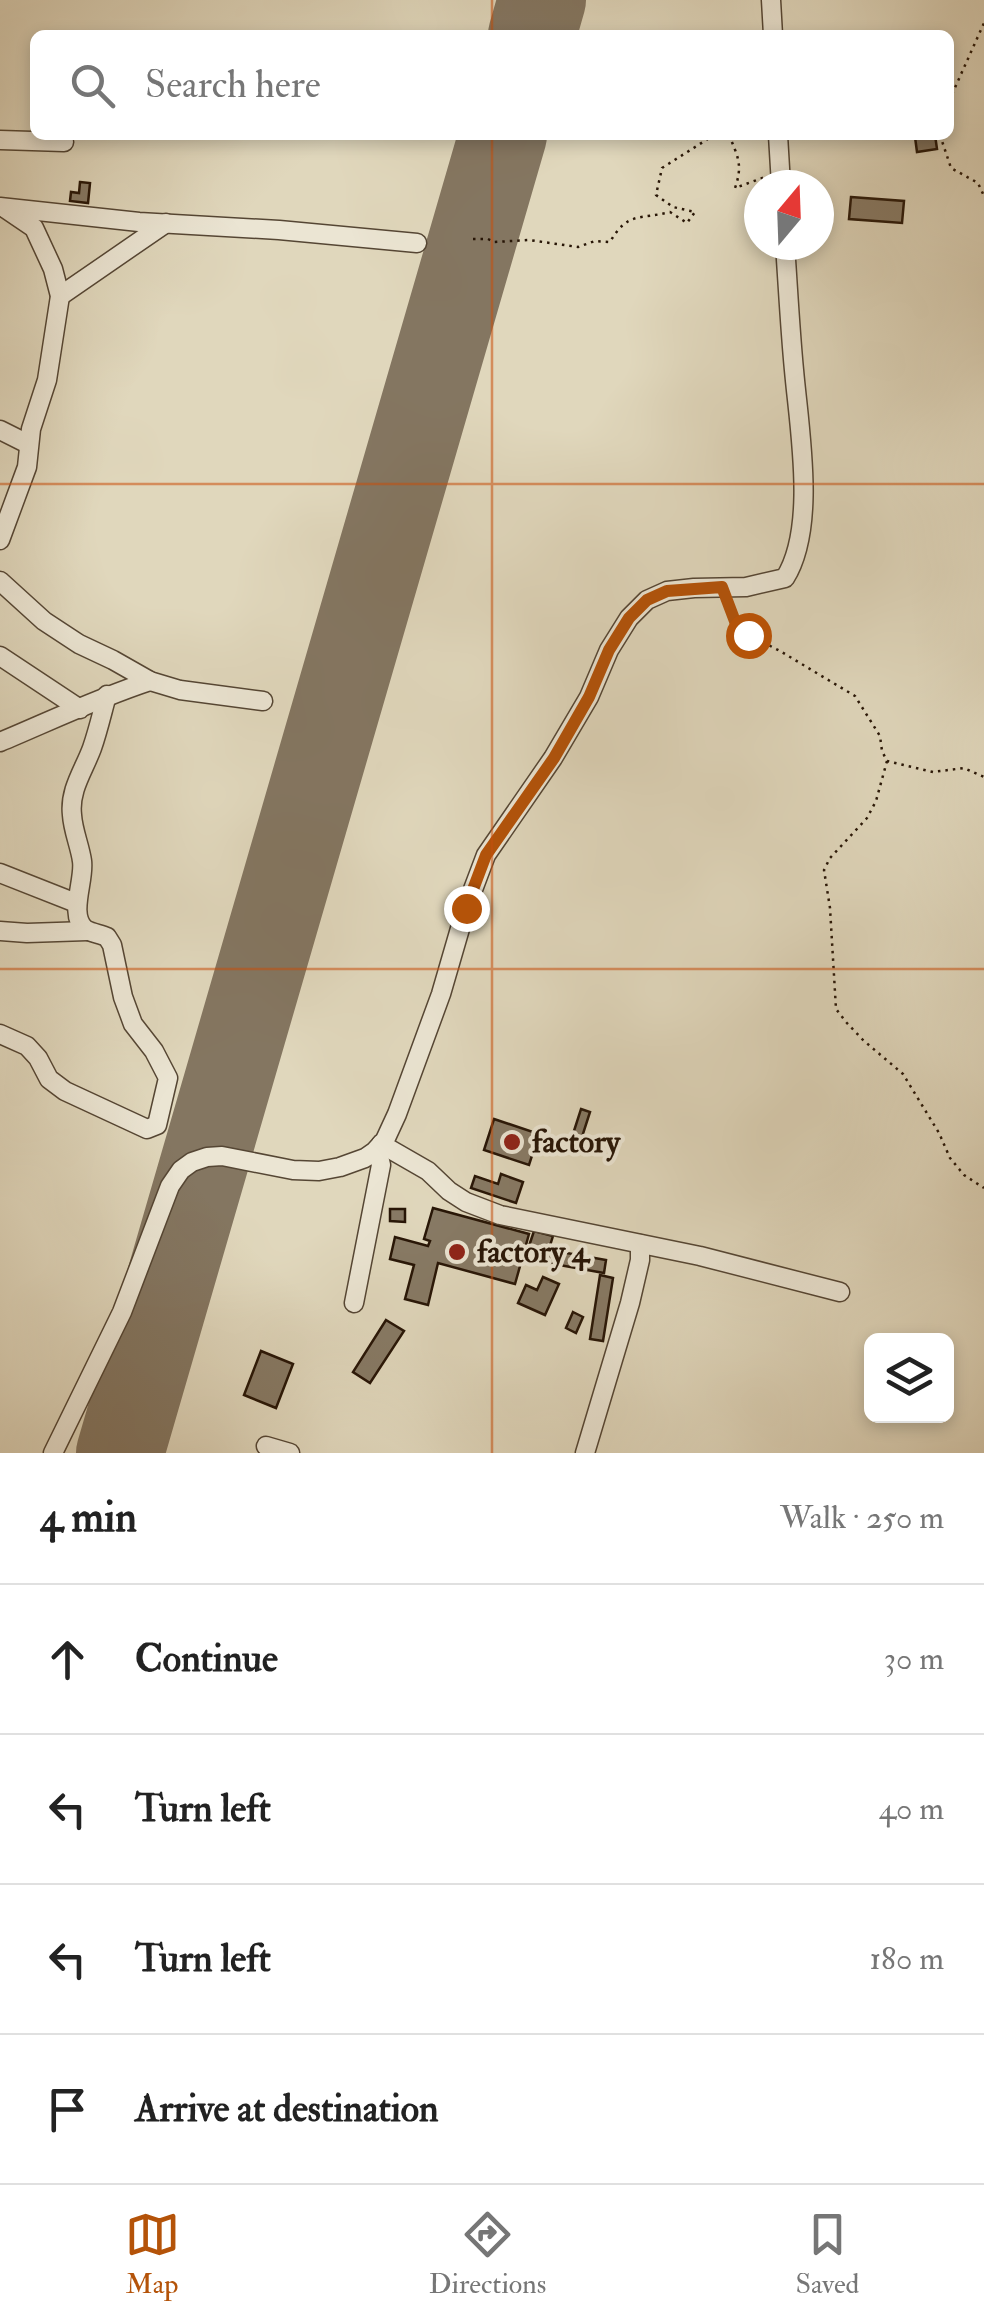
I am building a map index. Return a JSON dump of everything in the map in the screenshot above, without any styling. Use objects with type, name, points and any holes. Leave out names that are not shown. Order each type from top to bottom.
[{"type":"street","points":[[771,0],[773,30]]},
{"type":"street","points":[[0,140],[64,142]]},
{"type":"street","points":[[778,140],[780,170]]},
{"type":"street","points":[[2,207],[417,243]]},
{"type":"street","points":[[0,540],[29,456],[28,444],[47,380],[60,296],[53,268],[34,228],[2,207]]},
{"type":"street","points":[[60,296],[166,223]]},
{"type":"street","points":[[53,1453],[122,1312],[170,1186],[180,1170],[207,1157],[222,1156],[293,1170],[319,1170],[365,1158],[379,1146],[398,1114],[486,855],[554,758],[629,618],[647,600],[667,591],[746,587],[786,578],[802,534],[803,484],[786,260]]},
{"type":"street","points":[[0,430],[28,444]]},
{"type":"street","points":[[0,582],[44,621],[150,681],[180,690],[263,701]]},
{"type":"street","points":[[0,656],[80,709]]},
{"type":"street","points":[[0,742],[107,695],[150,681]]},
{"type":"street","points":[[87,930],[81,924],[76,903],[82,862],[72,801],[107,695]]},
{"type":"street","points":[[0,872],[76,903]]},
{"type":"street","points":[[0,931],[87,930],[107,937],[133,1024],[168,1078],[156,1125],[147,1129],[65,1091],[49,1080],[28,1046],[0,1034]]},
{"type":"street","points":[[379,1146],[428,1172],[466,1202],[500,1215],[700,1256],[840,1292]]},
{"type":"street","points":[[354,1303],[381,1165],[379,1146]]},
{"type":"street","points":[[586,1453],[630,1303],[640,1244]]},
{"type":"street","points":[[266,1446],[290,1453]]},
{"type":"path","points":[[954,90],[984,23]]},
{"type":"path","points":[[472,239],[529,240],[578,247],[596,241],[610,242],[619,226],[632,218],[670,212],[687,224],[695,212],[673,207],[656,195],[659,180],[662,168],[706,140]]},
{"type":"path","points":[[731,140],[740,174],[735,188],[744,186]]},
{"type":"path","points":[[942,140],[950,168],[978,184],[984,196]]},
{"type":"path","points":[[722,587],[736,624],[748,635],[855,696],[880,736],[887,761],[876,801],[868,818],[830,858],[824,870],[836,1008],[903,1074],[950,1158],[984,1188]]},
{"type":"path","points":[[887,761],[932,772],[964,768],[984,777]]},
{"type":"building","points":[[915,140],[936,140],[937,149],[917,152]]},
{"type":"building","points":[[80,182],[90,183],[88,203],[70,201],[71,192],[79,193]]},
{"type":"building","points":[[851,197],[904,201],[902,223],[849,219]]},
{"type":"building","points":[[581,1109],[590,1112],[582,1137],[573,1134]]},
{"type":"building","name":"factory","points":[[494,1119],[539,1134],[529,1165],[484,1150]]},
{"type":"building","points":[[501,1174],[523,1182],[516,1203],[471,1188],[475,1176],[498,1184]]},
{"type":"building","name":"factory 4","points":[[433,1208],[529,1234],[515,1284],[438,1263],[428,1305],[405,1299],[414,1265],[390,1259],[395,1237],[428,1246],[430,1241],[424,1239]]},
{"type":"building","points":[[390,1209],[405,1209],[405,1222],[390,1221]]},
{"type":"building","points":[[534,1231],[553,1236],[548,1252],[529,1246]]},
{"type":"building","points":[[550,1250],[606,1260],[604,1273],[548,1263]]},
{"type":"building","points":[[600,1275],[613,1278],[603,1341],[590,1339]]},
{"type":"building","points":[[543,1277],[559,1284],[545,1315],[518,1303],[526,1285],[537,1290]]},
{"type":"building","points":[[573,1312],[583,1317],[576,1333],[566,1328]]},
{"type":"building","points":[[386,1320],[404,1331],[370,1383],[353,1372]]},
{"type":"building","points":[[261,1351],[293,1364],[276,1408],[244,1395]]},
{"type":"runway","points":[[533,30],[542,0]]},
{"type":"runway","points":[[120,1453],[502,140]]},
{"type":"place","name":"factory","points":[[512,1142]]},
{"type":"place","name":"factory 4","points":[[457,1252]]},
{"type":"route","points":[[466,908],[486,855],[554,758],[589,697],[609,650],[629,618],[647,600],[667,591],[722,587],[736,624],[748,635]]}]
